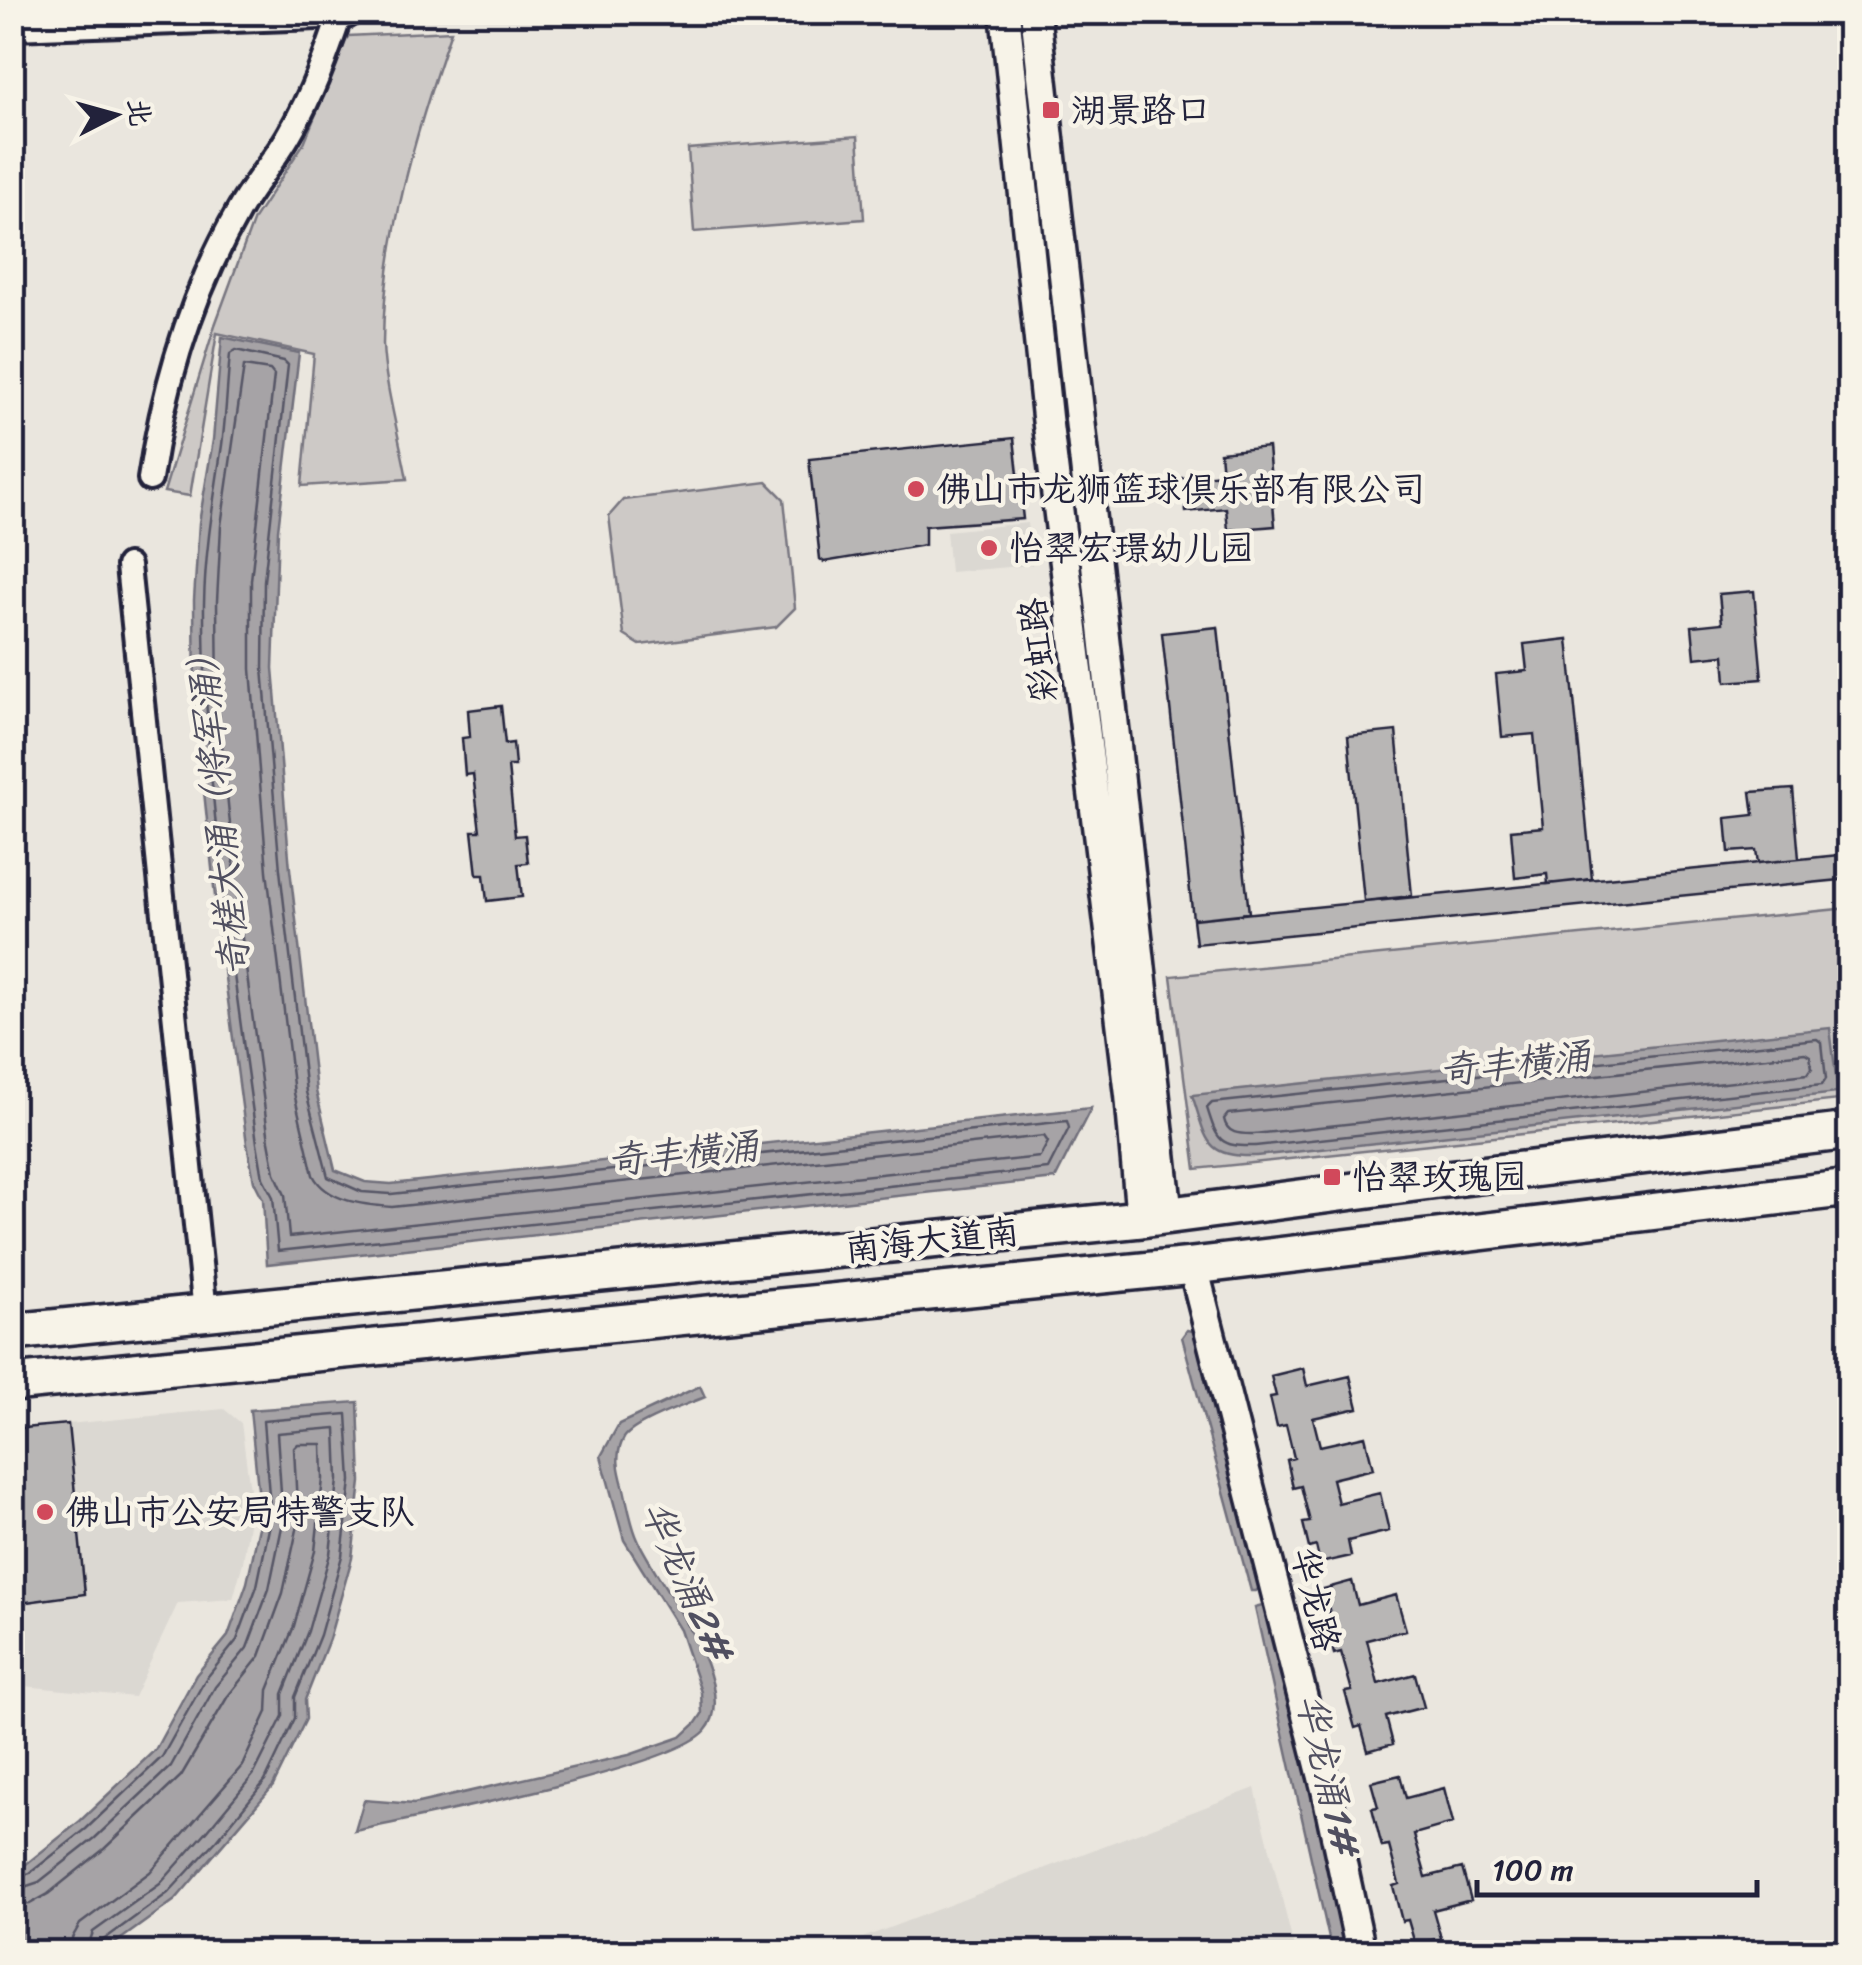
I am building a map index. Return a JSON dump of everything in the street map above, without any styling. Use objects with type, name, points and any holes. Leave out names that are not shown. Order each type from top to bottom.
[{"type":"highway","name":"南海大道南","points":[[12,1332],[1154,1218],[1850,1131]]},
{"type":"highway","name":"南海大道南","points":[[12,1383],[1193,1266],[1850,1188]]},
{"type":"main road","points":[[12,24],[343,13]]},
{"type":"street","name":"彩虹路","points":[[1005,12],[1047,417],[1142,1092],[1154,1218]]},
{"type":"street","name":"彩虹路","points":[[1035,12],[1142,1092]]},
{"type":"street","points":[[150,480],[159,418],[196,300],[239,210],[290,134],[343,13]]},
{"type":"street","points":[[128,566],[205,1312]]},
{"type":"street","name":"华龙路","points":[[1193,1266],[1321,1770],[1361,1952]]},
{"type":"shaded area","points":[[451,31],[404,185],[385,305],[384,359],[407,479],[302,486],[314,354],[217,333],[190,496],[164,492],[215,325],[254,219],[304,143],[348,36]]},
{"type":"shaded area","points":[[858,136],[864,219],[694,232],[688,149]]},
{"type":"shaded area","points":[[767,482],[784,499],[795,608],[776,627],[640,645],[624,635],[609,516],[623,500]]},
{"type":"shaded area","name":"怡翠宏璟幼儿园","points":[[1027,523],[1032,565],[950,572],[946,531]]},
{"type":"shaded area","points":[[1849,908],[1849,1099],[1196,1169],[1171,976]]},
{"type":"shaded area","points":[[224,1409],[241,1423],[252,1505],[233,1599],[178,1603],[134,1697],[24,1686],[13,1641],[12,1604],[85,1594],[68,1424]]},
{"type":"shaded area","points":[[1255,1788],[1295,1952],[826,1952]]},
{"type":"water","points":[[222,337],[299,353],[278,530],[273,668],[290,869],[316,1091],[335,1170],[365,1182],[391,1184],[1091,1108],[1055,1179],[267,1264],[263,1199],[254,1181],[247,1144],[218,925],[195,706],[194,600],[199,523],[213,440]]},
{"type":"water","name":"奇丰横涌","points":[[1830,1028],[1838,1093],[1256,1156],[1216,1149],[1205,1134],[1192,1095]]},
{"type":"water","points":[[1187,1330],[1193,1331],[1262,1584],[1256,1591],[1251,1591],[1182,1337]]},
{"type":"water","points":[[700,1386],[705,1397],[630,1432],[621,1444],[618,1463],[638,1540],[706,1662],[714,1689],[714,1712],[705,1731],[682,1746],[595,1776],[355,1831],[364,1800],[414,1804],[629,1755],[681,1737],[696,1723],[702,1714],[701,1692],[680,1630],[624,1540],[601,1456],[619,1424]]},
{"type":"water","points":[[358,1402],[361,1482],[352,1558],[329,1639],[305,1700],[306,1719],[273,1786],[175,1900],[103,1952],[13,1952],[13,1870],[25,1865],[80,1821],[155,1750],[196,1675],[228,1636],[247,1583],[261,1518],[250,1410]]},
{"type":"water","points":[[1266,1605],[1350,1952],[1332,1952],[1255,1608]]},
{"type":"building","name":"佛山市龙狮篮球俱乐部有限公司","points":[[1014,438],[1023,519],[925,526],[925,545],[824,562],[820,559],[809,459]]},
{"type":"building","points":[[1268,447],[1275,526],[1228,530],[1226,508],[1186,512],[1182,478],[1222,474],[1220,452]]},
{"type":"building","points":[[1754,591],[1762,679],[1726,682],[1724,655],[1695,658],[1692,626],[1722,623],[1719,594]]},
{"type":"building","points":[[1218,627],[1249,913],[1193,919],[1162,633]]},
{"type":"building","points":[[1568,639],[1592,879],[1548,884],[1547,874],[1515,878],[1511,830],[1543,827],[1534,734],[1502,737],[1496,674],[1527,671],[1524,644]]},
{"type":"building","points":[[501,706],[505,744],[513,743],[515,766],[508,766],[515,836],[525,835],[528,863],[518,864],[522,897],[487,901],[484,875],[477,875],[472,831],[480,831],[473,774],[465,775],[462,738],[470,737],[468,710]]},
{"type":"building","points":[[1396,731],[1412,896],[1364,901],[1348,736]]},
{"type":"building","points":[[1793,789],[1799,859],[1758,863],[1756,850],[1729,852],[1726,818],[1754,815],[1751,792]]},
{"type":"building","points":[[1850,854],[1850,879],[1196,944],[1193,919]]},
{"type":"building","points":[[1303,1368],[1307,1386],[1350,1376],[1358,1408],[1313,1418],[1320,1446],[1365,1436],[1373,1469],[1332,1479],[1338,1503],[1380,1493],[1389,1531],[1348,1541],[1351,1556],[1320,1563],[1316,1546],[1309,1548],[1303,1523],[1310,1522],[1301,1486],[1293,1488],[1287,1460],[1294,1458],[1286,1425],[1277,1427],[1270,1397],[1276,1396],[1271,1376]]},
{"type":"building","name":"佛山市公安局特警支队","points":[[68,1424],[85,1594],[12,1604],[12,1429]]},
{"type":"building","points":[[1352,1581],[1358,1605],[1396,1595],[1406,1630],[1367,1640],[1378,1684],[1415,1674],[1424,1707],[1386,1717],[1393,1744],[1368,1751],[1361,1726],[1355,1728],[1345,1692],[1352,1691],[1341,1652],[1334,1654],[1324,1615],[1330,1613],[1323,1589]]},
{"type":"building","points":[[1400,1775],[1406,1798],[1444,1788],[1453,1823],[1414,1834],[1426,1877],[1462,1868],[1471,1900],[1433,1910],[1441,1938],[1415,1944],[1408,1920],[1402,1921],[1393,1886],[1399,1884],[1389,1846],[1382,1847],[1372,1808],[1378,1807],[1371,1782]]},
{"type":"place","name":"湖景路口","points":[[1051,110]]},
{"type":"place","name":"佛山市龙狮篮球俱乐部有限公司","points":[[916,489]]},
{"type":"place","name":"怡翠宏璟幼儿园","points":[[989,548]]},
{"type":"place","name":"怡翠玫瑰园","points":[[1332,1177]]},
{"type":"place","name":"佛山市公安局特警支队","points":[[45,1512]]},
{"type":"water label","name":"奇槎大涌（将军涌）","points":[[218,806]]},
{"type":"water label","name":"华龙涌2#","points":[[687,1579]]},
{"type":"water label","name":"华龙涌1#","points":[[1328,1773]]}]
